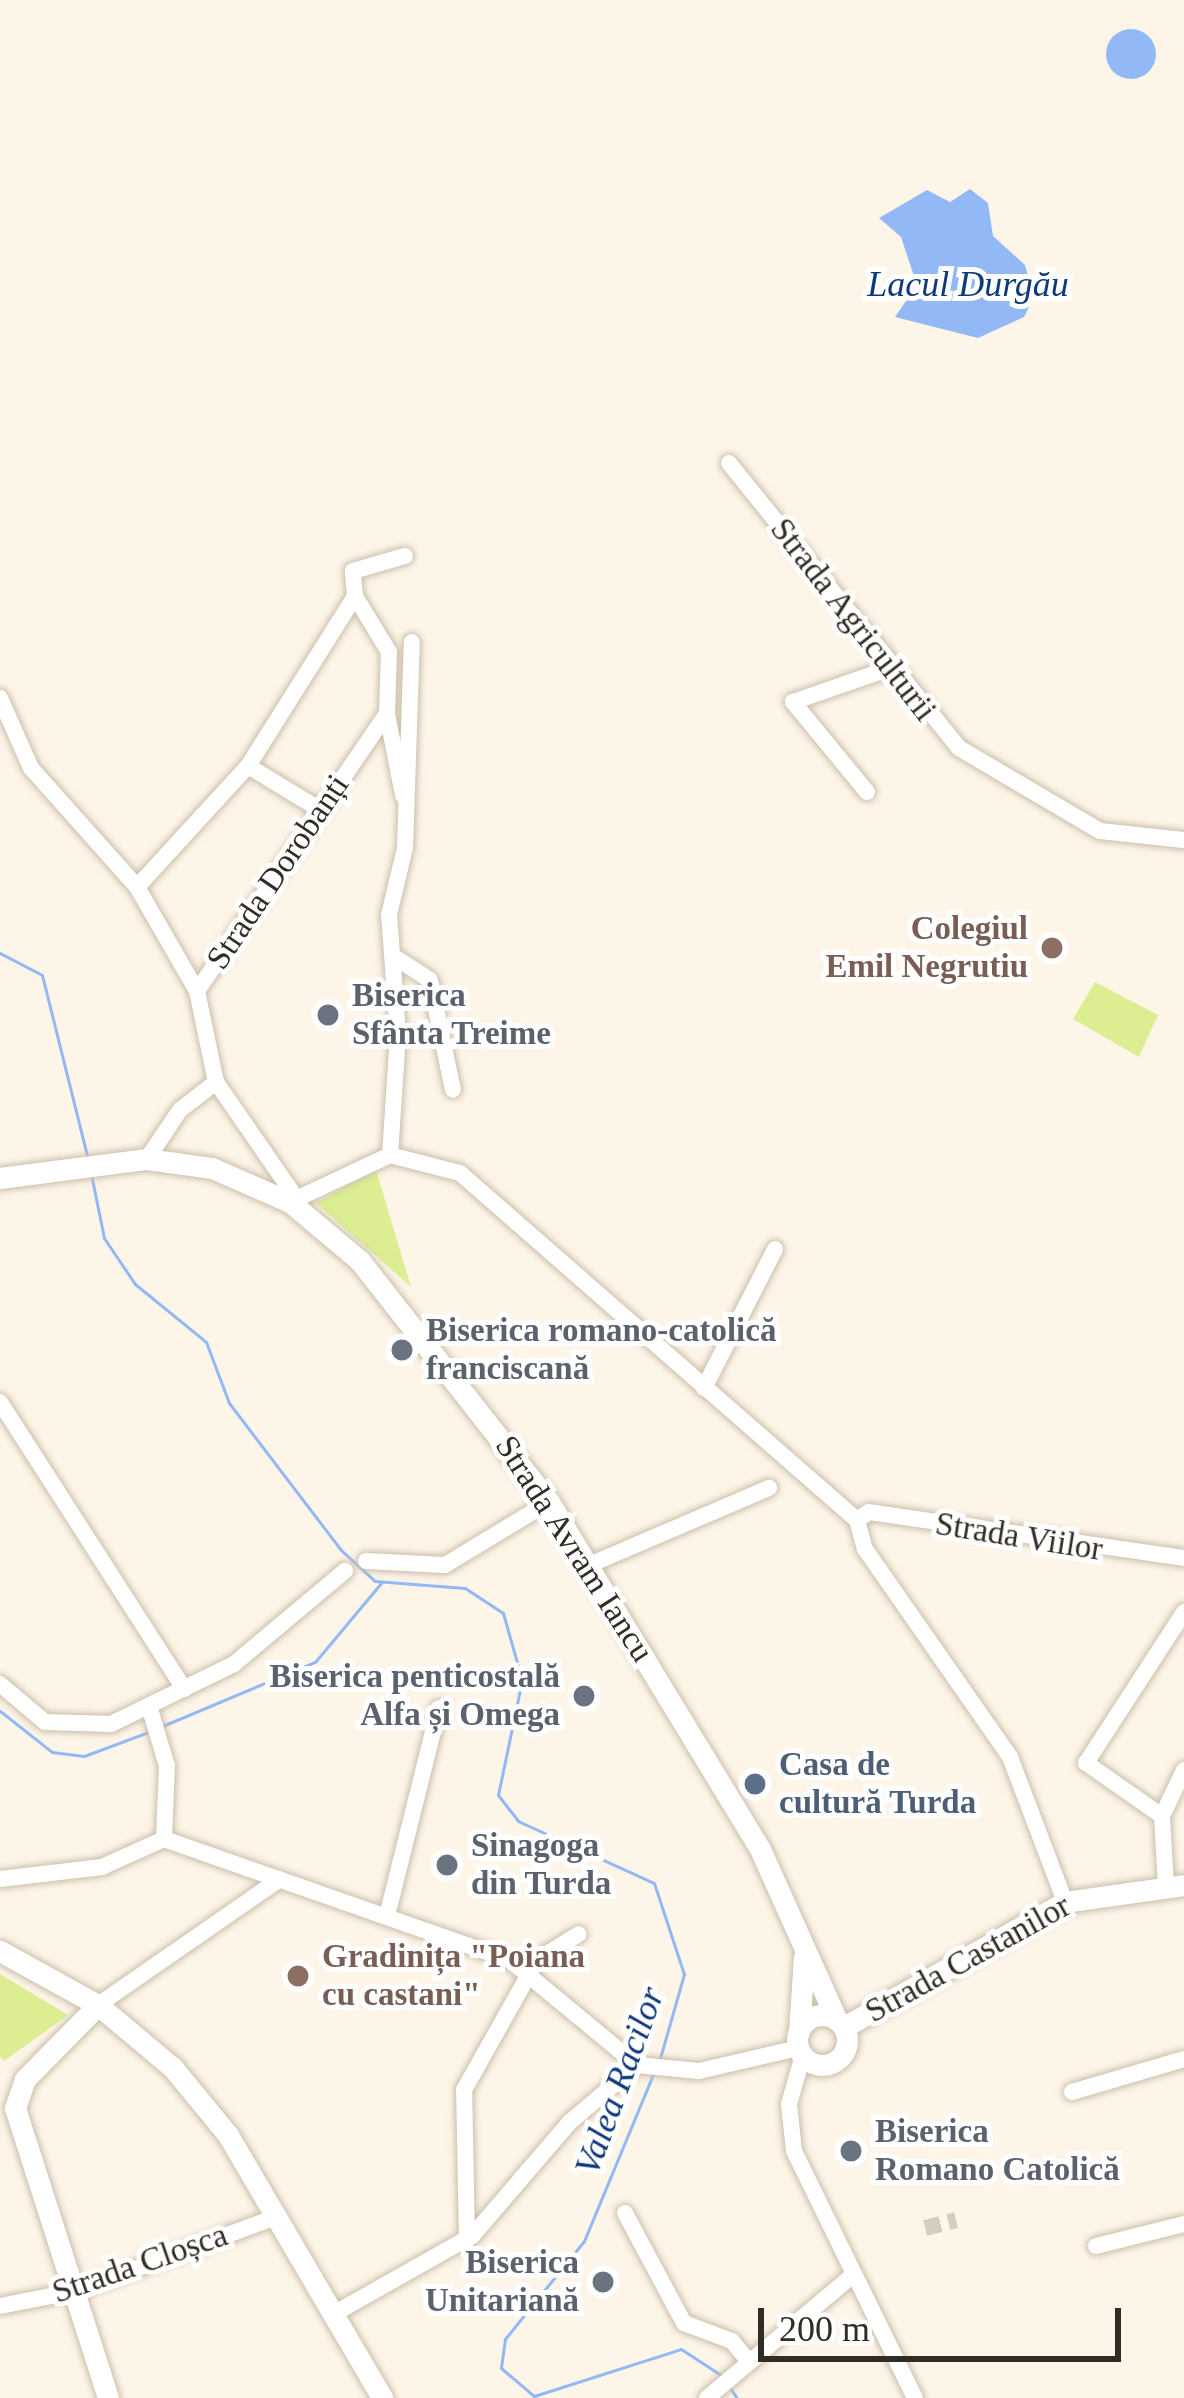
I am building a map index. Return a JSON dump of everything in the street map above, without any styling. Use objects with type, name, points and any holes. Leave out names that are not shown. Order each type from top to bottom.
[{"type":"main road","name":"Strada Avram Iancu","points":[[48,1174],[147,1159],[234,1174],[293,1200],[405,1308],[549,1502],[589,1565],[760,1849],[840,2023]]},
{"type":"main road","points":[[0,1178],[48,1174]]},
{"type":"main road","points":[[0,1187],[48,1174]]},
{"type":"main road","name":"Strada Castanilor","points":[[840,2023],[1066,1901],[1178,1889]]},
{"type":"main road","name":"Strada Avram Iancu","points":[[800,2046],[803,1945]]},
{"type":"main road","points":[[0,1952],[98,2005],[171,2066],[279,2216],[382,2398]]},
{"type":"main road","points":[[98,2005],[9,2092],[108,2398]]},
{"type":"main road","points":[[815,2016],[840,2023],[837,2060],[800,2046],[815,2016]]},
{"type":"street","name":"Strada Agriculturii","points":[[729,463],[888,669],[959,748],[1100,831],[1184,840]]},
{"type":"street","points":[[137,887],[248,766],[355,596],[359,564],[405,556]]},
{"type":"street","points":[[355,596],[389,652],[387,714],[406,815]]},
{"type":"street","points":[[390,1155],[396,958],[389,915],[406,815],[412,642]]},
{"type":"street","points":[[866,792],[792,707],[888,669]]},
{"type":"street","points":[[0,698],[32,768],[137,887],[197,991],[216,1082],[293,1200],[390,1155],[440,1163],[520,1216],[704,1388],[857,1520],[875,1566],[1010,1757],[1066,1901]]},
{"type":"street","name":"Strada Dorobanți","points":[[197,991],[387,714]]},
{"type":"street","name":"Strada Dorobanți","points":[[358,752],[396,771]]},
{"type":"street","points":[[248,766],[322,811]]},
{"type":"street","points":[[396,958],[430,980],[453,1090]]},
{"type":"street","points":[[147,1159],[180,1110],[216,1082]]},
{"type":"street","points":[[704,1388],[775,1249]]},
{"type":"street","points":[[0,1402],[184,1689]]},
{"type":"street","points":[[589,1565],[770,1489]]},
{"type":"street","points":[[366,1561],[445,1564],[549,1502]]},
{"type":"street","name":"Strada Viilor","points":[[857,1520],[1184,1558]]},
{"type":"street","points":[[0,1684],[66,1728],[152,1714],[184,1689],[234,1664],[345,1571]]},
{"type":"street","points":[[1162,1816],[1086,1763],[1178,1636],[1184,1612]]},
{"type":"street","points":[[387,1916],[439,1708]]},
{"type":"street","points":[[152,1714],[164,1747],[164,1839]]},
{"type":"street","points":[[1178,1889],[1162,1816],[1184,1770]]},
{"type":"street","points":[[0,1879],[102,1867],[164,1839],[387,1916],[529,1974],[641,2066],[761,2064],[800,2046]]},
{"type":"street","points":[[98,2005],[280,1879]]},
{"type":"street","points":[[467,2240],[462,2097],[529,1974],[578,1934]]},
{"type":"street","points":[[800,2046],[790,2136],[915,2398]]},
{"type":"street","points":[[1072,2092],[1184,2059]]},
{"type":"street","points":[[337,2312],[467,2240],[570,2122],[641,2066]]},
{"type":"street","points":[[466,2206],[493,2215]]},
{"type":"street","points":[[625,2213],[684,2323],[732,2341],[746,2365]]},
{"type":"street","name":"Strada Cloșca","points":[[0,2306],[76,2291],[279,2216]]},
{"type":"street","points":[[1096,2246],[1184,2224]]},
{"type":"street","points":[[713,2393],[853,2275]]},
{"type":"green space","points":[[1095,982],[1158,1015],[1139,1057],[1073,1019]]},
{"type":"green space","points":[[376,1170],[411,1287],[316,1203]]},
{"type":"green space","points":[[0,1974],[68,2015],[4,2061],[0,2056]]},
{"type":"water","points":[[1131,29],[1149,36],[1156,54],[1149,72],[1131,79],[1113,72],[1106,54],[1113,36]]},
{"type":"water","name":"Lacul Durgău","points":[[970,189],[988,203],[993,236],[1025,265],[1034,297],[1024,317],[978,338],[895,317],[917,285],[901,237],[879,218],[927,190],[950,202]]},
{"type":"waterway","points":[[0,953],[42,975],[88,1159]]},
{"type":"waterway","name":"Valea Racilor","points":[[91,1174],[104,1238],[135,1284],[206,1342],[229,1403],[341,1550],[375,1581],[465,1588],[503,1613],[522,1680],[498,1795],[518,1821],[654,1883],[684,1974],[660,2058]]},
{"type":"waterway","name":"Valea Racilor","points":[[160,1727],[315,1662],[381,1583]]},
{"type":"waterway","name":"Valea Racilor","points":[[0,1711],[52,1752],[84,1756],[151,1731]]},
{"type":"waterway","name":"Valea Racilor","points":[[654,2072],[584,2241],[505,2339],[501,2368],[534,2396],[681,2349],[721,2375]]},
{"type":"waterway","name":"Valea Racilor","points":[[730,2388],[737,2398]]},
{"type":"tunnel","points":[[925,2228],[956,2220]]},
{"type":"place","name":"Colegiul Emil Negrutiu","points":[[1052,948]]},
{"type":"place","name":"Biserica Sfânta Treime","points":[[328,1015]]},
{"type":"place","name":"Biserica romano-catolică franciscană","points":[[402,1350]]},
{"type":"place","name":"Biserica penticostală Alfa și Omega","points":[[584,1696]]},
{"type":"place","name":"Casa de cultură Turda","points":[[755,1784]]},
{"type":"place","name":"Sinagoga din Turda","points":[[447,1865]]},
{"type":"place","name":"Gradinița \"Poiana cu castani\"","points":[[298,1976]]},
{"type":"place","name":"Biserica Romano Catolică","points":[[851,2151]]},
{"type":"place","name":"Biserica Unitariană","points":[[603,2282]]}]
